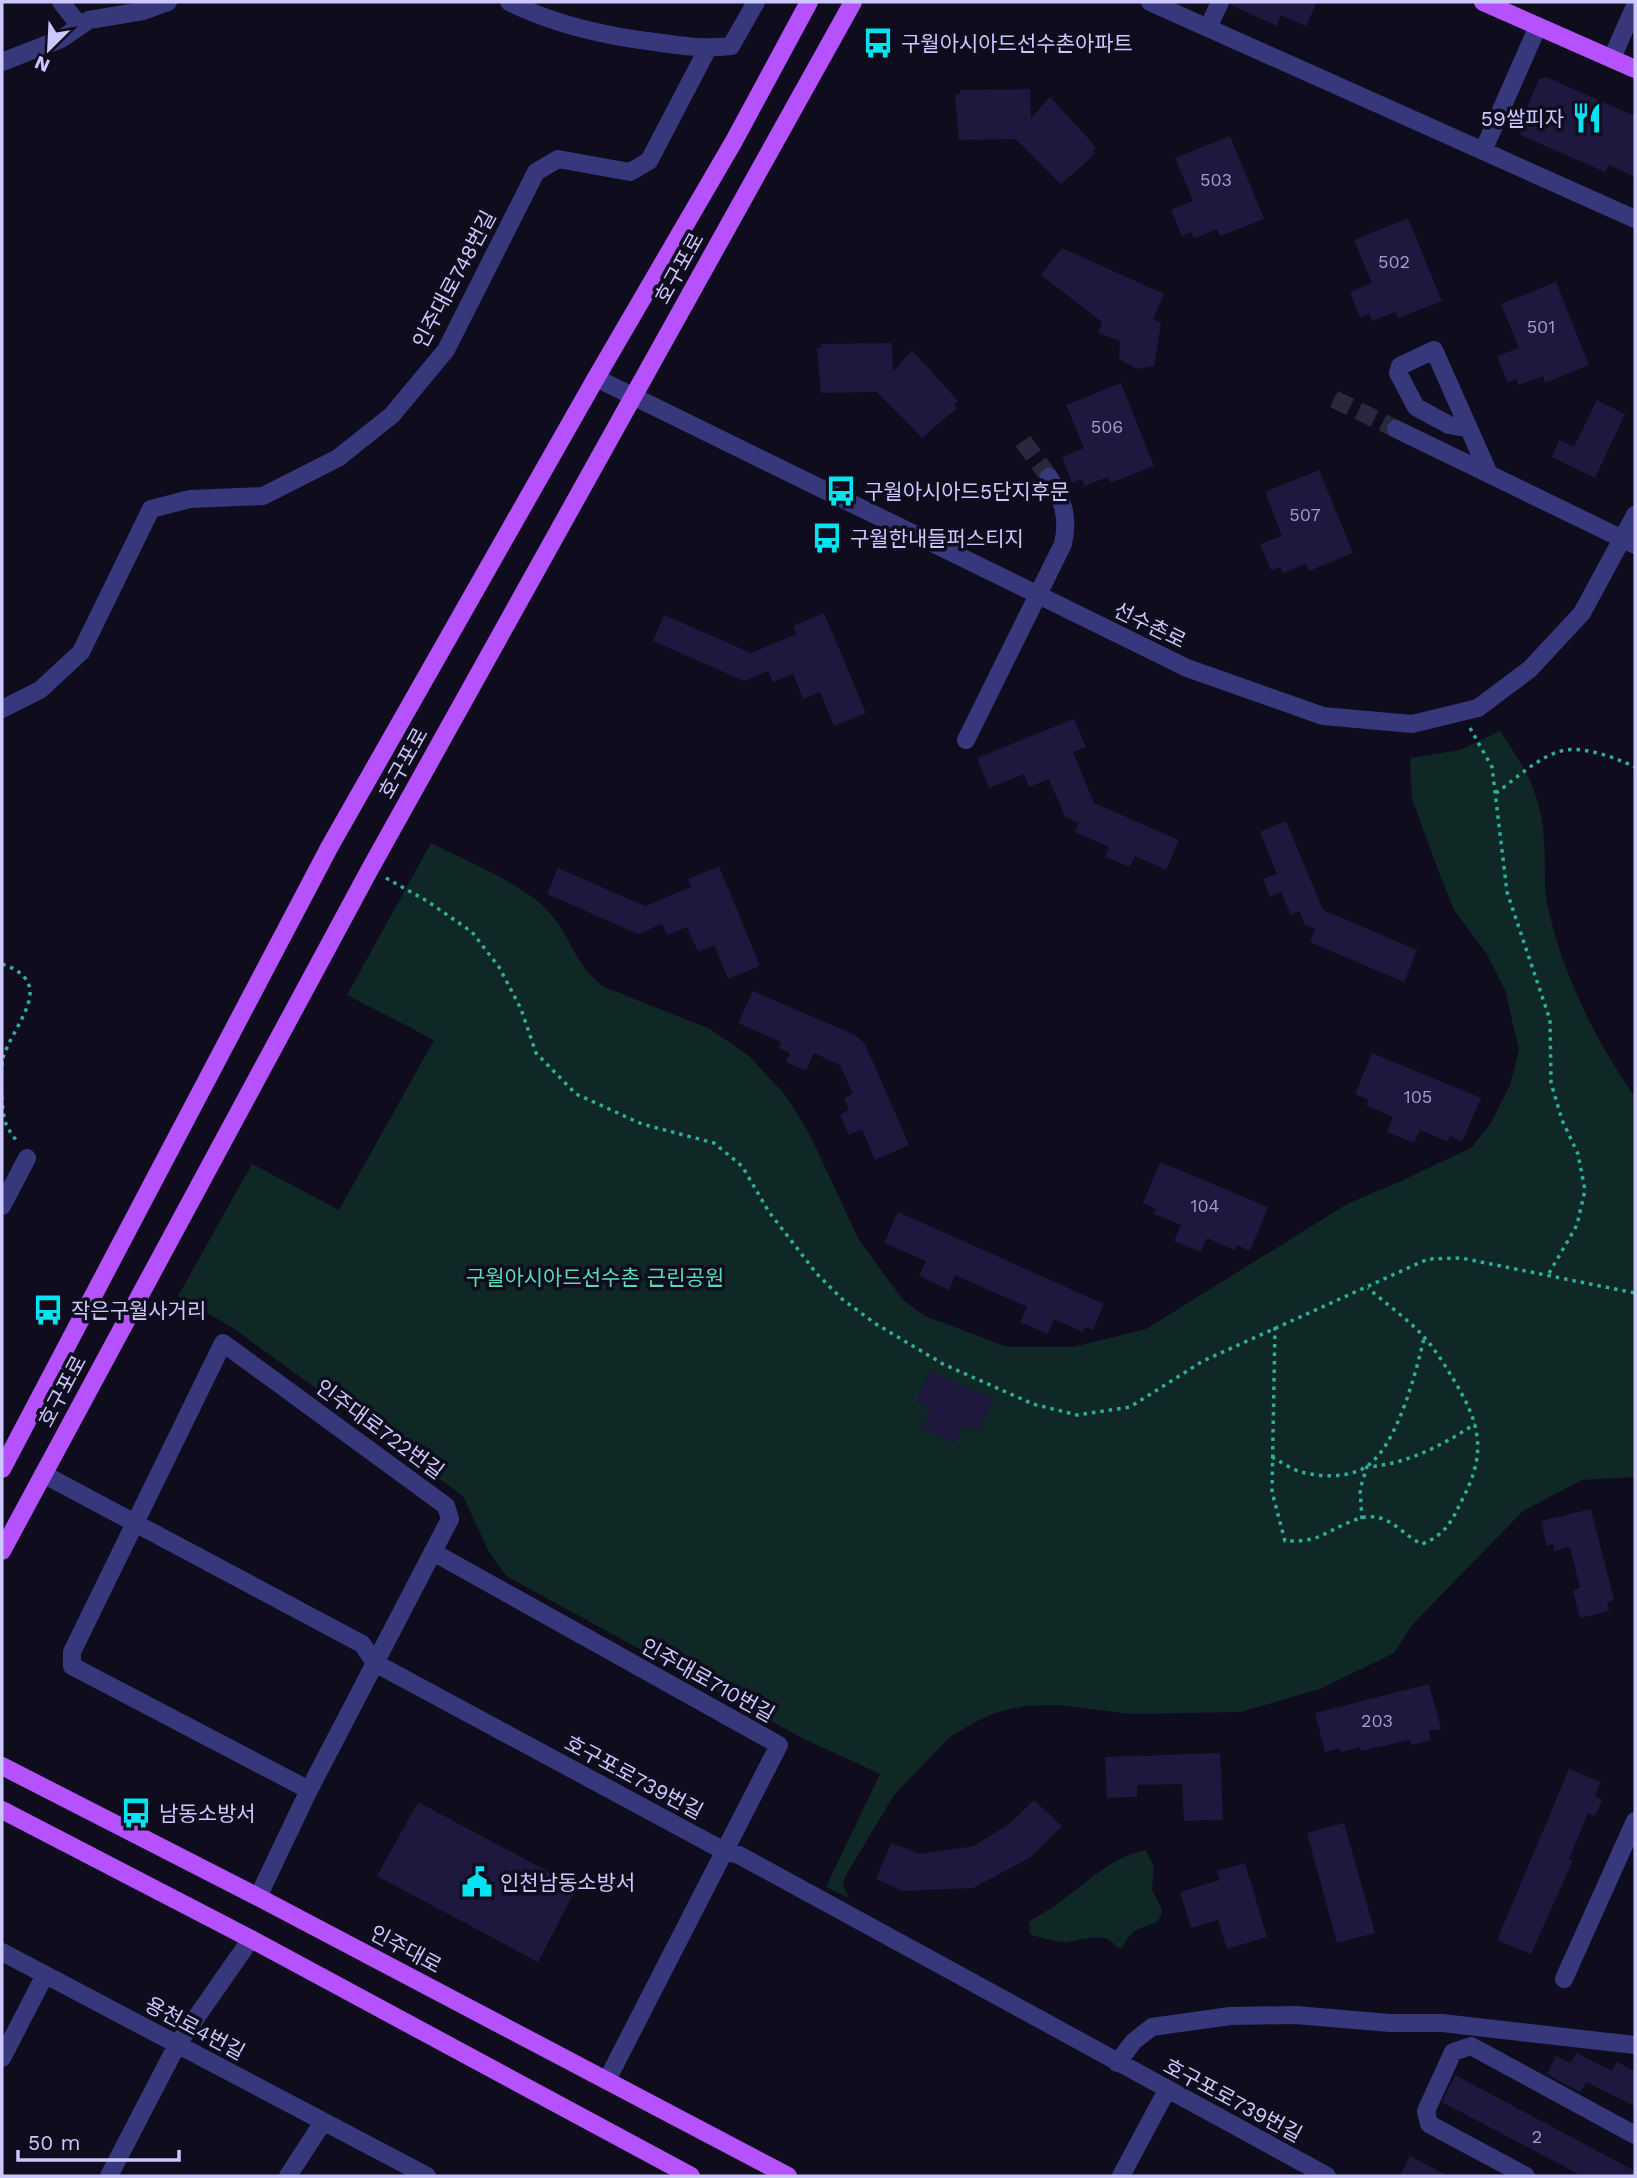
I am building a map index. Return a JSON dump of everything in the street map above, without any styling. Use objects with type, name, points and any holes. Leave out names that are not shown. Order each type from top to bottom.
[{"type":"main road","name":"호구포로","points":[[4,1458],[330,846],[734,141],[809,2]]},
{"type":"main road","name":"호구포로","points":[[2,1551],[370,869],[853,2]]},
{"type":"main road","points":[[1483,2],[1635,69]]},
{"type":"main road","name":"인주대로","points":[[2,1766],[258,1897],[788,2176]]},
{"type":"main road","points":[[2,1810],[251,1939],[691,2176]]},
{"type":"street","points":[[61,2],[80,26]]},
{"type":"street","points":[[2,62],[61,39],[89,20],[143,11],[168,2]]},
{"type":"street","points":[[509,2],[574,27],[608,36],[697,49],[731,46],[756,2]]},
{"type":"street","points":[[1150,2],[1635,219]]},
{"type":"street","points":[[1208,28],[1220,2]]},
{"type":"street","points":[[1612,58],[1635,6]]},
{"type":"street","points":[[1483,151],[1538,26]]},
{"type":"street","name":"인주대로748번길","points":[[2,709],[40,690],[81,652],[151,509],[190,499],[263,496],[338,458],[392,415],[446,351],[536,172],[558,159],[630,172],[649,161],[708,48]]},
{"type":"street","name":"선수촌로","points":[[596,378],[1187,668],[1323,716],[1412,724],[1478,708],[1530,669],[1582,613],[1629,542],[1635,515]]},
{"type":"street","points":[[1467,424],[1489,474]]},
{"type":"street","points":[[1396,429],[1629,542]]},
{"type":"street","points":[[966,740],[1063,544],[1066,512],[1049,477]]},
{"type":"street","points":[[2,1206],[27,1158]]},
{"type":"street","name":"인주대로722번길","points":[[135,1522],[223,1343],[446,1506],[450,1519],[309,1790],[258,1897]]},
{"type":"street","name":"호구포로739번길","points":[[43,1474],[362,1644],[375,1663],[726,1852],[739,1855],[1327,2176]]},
{"type":"street","points":[[135,1522],[72,1653],[72,1666],[309,1790]]},
{"type":"street","name":"인주대로710번길","points":[[433,1552],[779,1745],[607,2080]]},
{"type":"street","points":[[1564,1979],[1633,1829]]},
{"type":"street","points":[[109,2176],[177,2045],[251,1939]]},
{"type":"street","name":"용천로4번길","points":[[2,1952],[427,2176]]},
{"type":"street","points":[[2,2058],[45,1975]]},
{"type":"street","name":"호구포로739번길","points":[[1117,2063],[1134,2041],[1152,2027],[1230,2016],[1296,2015],[1390,2023],[1442,2023],[1635,2045]]},
{"type":"street","points":[[1526,2176],[1429,2124],[1426,2111],[1453,2052],[1471,2046],[1635,2135]]},
{"type":"street","points":[[1121,2176],[1167,2090]]},
{"type":"street","points":[[288,2176],[323,2122]]},
{"type":"path","points":[[1461,712],[1492,767],[1507,892],[1550,1020],[1551,1083],[1562,1120],[1578,1154],[1586,1190],[1577,1224],[1548,1275]]},
{"type":"path","points":[[1496,793],[1557,751],[1590,752],[1635,766]]},
{"type":"path","points":[[370,869],[427,901],[472,932],[499,967],[521,1009],[536,1053],[576,1094],[642,1125],[714,1143],[742,1166],[768,1212],[817,1274],[842,1299],[876,1324],[943,1364],[1033,1404],[1077,1415],[1130,1407],[1203,1361],[1428,1259],[1461,1258],[1635,1293]]},
{"type":"path","points":[[2,964],[15,968],[26,976],[30,987],[24,1018],[3,1059],[3,1114],[7,1126],[27,1158]]},
{"type":"path","points":[[1275,1327],[1272,1492],[1285,1541],[1316,1538],[1338,1527],[1374,1516],[1422,1544],[1437,1538],[1448,1527],[1477,1463],[1478,1438],[1470,1406],[1424,1337],[1367,1287]]},
{"type":"path","points":[[1362,1518],[1360,1489],[1367,1467],[1382,1451],[1399,1417],[1414,1379],[1424,1337]]},
{"type":"path","points":[[1272,1457],[1300,1472],[1350,1475],[1367,1467],[1391,1465],[1410,1459],[1452,1439],[1475,1424]]},
{"type":"green space","name":"구월아시아드선수촌 근린공원","points":[[1500,731],[1524,769],[1539,808],[1544,839],[1546,900],[1563,959],[1594,1030],[1635,1097],[1635,1477],[1582,1480],[1523,1511],[1412,1625],[1394,1653],[1320,1689],[1241,1712],[1130,1714],[1059,1705],[1025,1706],[998,1712],[975,1722],[950,1737],[894,1795],[845,1877],[843,1885],[849,1898],[826,1887],[880,1774],[802,1738],[506,1576],[488,1550],[463,1496],[233,1328],[178,1296],[252,1164],[339,1210],[434,1040],[347,995],[431,843],[508,882],[536,900],[555,920],[585,968],[604,987],[710,1029],[749,1056],[786,1096],[809,1133],[859,1240],[903,1300],[925,1316],[1008,1347],[1073,1347],[1146,1329],[1347,1204],[1471,1148],[1491,1123],[1510,1085],[1519,1050],[1505,990],[1486,953],[1454,910],[1438,870],[1412,799],[1410,758],[1460,750]]},
{"type":"green space","points":[[1146,1850],[1154,1867],[1152,1890],[1162,1909],[1161,1916],[1156,1923],[1140,1928],[1132,1934],[1122,1948],[1116,1947],[1106,1938],[1063,1942],[1030,1934],[1029,1922],[1110,1865]]},
{"type":"building","points":[[1231,2],[1317,2],[1306,26],[1281,15],[1277,26],[1231,5]]},
{"type":"building","points":[[1546,77],[1635,116],[1635,177],[1609,165],[1605,172],[1522,136],[1518,129],[1539,79]]},
{"type":"building","points":[[1030,89],[1031,118],[1050,97],[1096,147],[1093,151],[1095,154],[1061,184],[1015,139],[959,140],[955,94],[960,94],[960,90]]},
{"type":"building","points":[[1230,136],[1264,219],[1220,236],[1217,229],[1194,239],[1191,232],[1182,236],[1171,210],[1193,201],[1175,158]]},
{"type":"building","points":[[1408,218],[1442,301],[1398,318],[1395,312],[1372,321],[1369,314],[1360,318],[1350,292],[1372,283],[1354,240]]},
{"type":"building","points":[[1062,248],[1164,294],[1153,319],[1161,323],[1154,366],[1137,369],[1119,359],[1120,341],[1098,333],[1102,322],[1041,275]]},
{"type":"building","points":[[1556,282],[1589,365],[1545,383],[1543,376],[1519,385],[1516,379],[1507,382],[1497,356],[1519,348],[1501,304]]},
{"type":"building","points":[[892,343],[893,372],[912,350],[958,401],[954,405],[957,408],[922,438],[877,392],[821,393],[817,348],[822,348],[821,344]]},
{"type":"building","points":[[1121,383],[1154,466],[1110,483],[1108,477],[1084,486],[1082,479],[1072,483],[1062,457],[1084,448],[1066,405]]},
{"type":"building","points":[[1597,400],[1625,414],[1595,478],[1552,457],[1559,440],[1574,447]]},
{"type":"building","points":[[1319,470],[1353,553],[1309,571],[1306,564],[1283,573],[1280,567],[1271,570],[1260,544],[1282,536],[1265,492]]},
{"type":"building","points":[[824,613],[866,713],[834,726],[820,692],[803,699],[793,674],[773,682],[768,671],[744,681],[653,641],[664,615],[751,653],[797,634],[793,626]]},
{"type":"building","points":[[1074,719],[1086,747],[1073,752],[1094,803],[1179,840],[1166,870],[1135,856],[1130,867],[1105,857],[1109,847],[1075,832],[1079,823],[1065,817],[1049,779],[1029,787],[1024,774],[989,788],[977,758]]},
{"type":"building","points":[[1286,821],[1323,910],[1417,950],[1404,982],[1310,942],[1315,929],[1305,925],[1299,911],[1291,915],[1281,892],[1270,897],[1263,879],[1277,874],[1260,832]]},
{"type":"building","points":[[719,866],[760,966],[728,979],[714,945],[698,952],[687,927],[667,935],[662,924],[638,934],[547,894],[558,868],[645,906],[691,887],[688,879]]},
{"type":"building","points":[[753,991],[855,1035],[865,1044],[909,1145],[875,1160],[862,1129],[849,1135],[840,1115],[849,1110],[844,1098],[853,1094],[840,1065],[814,1053],[806,1071],[786,1062],[790,1053],[779,1048],[781,1042],[738,1023]]},
{"type":"building","points":[[1372,1053],[1481,1098],[1462,1142],[1450,1136],[1447,1141],[1420,1130],[1414,1143],[1387,1132],[1393,1117],[1366,1105],[1369,1100],[1355,1094]]},
{"type":"building","points":[[1160,1162],[1268,1207],[1250,1251],[1237,1245],[1235,1250],[1207,1238],[1201,1252],[1174,1241],[1181,1225],[1154,1214],[1156,1209],[1143,1203]]},
{"type":"building","points":[[898,1212],[1104,1304],[1093,1330],[1085,1327],[1083,1332],[1054,1319],[1048,1334],[1020,1322],[1027,1307],[955,1275],[949,1290],[919,1276],[926,1261],[884,1243]]},
{"type":"building","points":[[930,1371],[993,1399],[978,1431],[964,1425],[955,1443],[922,1428],[931,1408],[916,1401]]},
{"type":"building","points":[[1591,1509],[1614,1600],[1607,1602],[1609,1611],[1580,1618],[1573,1590],[1580,1588],[1570,1547],[1554,1551],[1553,1544],[1547,1546],[1541,1521]]},
{"type":"building","points":[[1429,1684],[1441,1729],[1429,1731],[1431,1740],[1411,1745],[1410,1740],[1361,1751],[1360,1747],[1341,1752],[1340,1748],[1325,1752],[1315,1713]]},
{"type":"building","points":[[1220,1753],[1223,1820],[1184,1821],[1182,1784],[1137,1785],[1137,1797],[1107,1798],[1105,1757]]},
{"type":"building","points":[[1569,1769],[1601,1782],[1595,1796],[1602,1800],[1595,1816],[1588,1813],[1569,1859],[1573,1860],[1531,1954],[1497,1940]]},
{"type":"building","points":[[1034,1800],[1062,1826],[1031,1857],[973,1888],[903,1891],[876,1879],[891,1843],[920,1854],[974,1846],[1009,1824]]},
{"type":"building","name":"인천남동소방서","points":[[418,1802],[577,1887],[538,1962],[377,1876]]},
{"type":"building","points":[[1344,1823],[1375,1933],[1337,1943],[1307,1833]]},
{"type":"building","points":[[1245,1863],[1267,1937],[1227,1949],[1218,1920],[1191,1928],[1180,1892],[1220,1880],[1217,1871]]},
{"type":"building","points":[[1576,2053],[1612,2071],[1617,2062],[1635,2071],[1635,2106],[1586,2082],[1580,2092],[1547,2074],[1556,2056],[1571,2063]]},
{"type":"building","points":[[1455,2075],[1635,2171],[1635,2176],[1582,2176],[1442,2102]]},
{"type":"building","points":[[1410,2156],[1448,2176],[1400,2176]]},
{"type":"tunnel","points":[[1334,399],[1396,429]]},
{"type":"tunnel","points":[[1023,441],[1049,477]]},
{"type":"place","name":"구월아시아드선수촌아파트","points":[[878,43]]},
{"type":"place","name":"59쌀피자","points":[[1587,118]]},
{"type":"place","name":"구월아시아드5단지후문","points":[[841,491]]},
{"type":"place","name":"구월한내들퍼스티지","points":[[827,538]]},
{"type":"place","name":"작은구월사거리","points":[[48,1310]]},
{"type":"place","name":"남동소방서","points":[[136,1813]]},
{"type":"place","name":"인천남동소방서","points":[[477,1882]]}]
